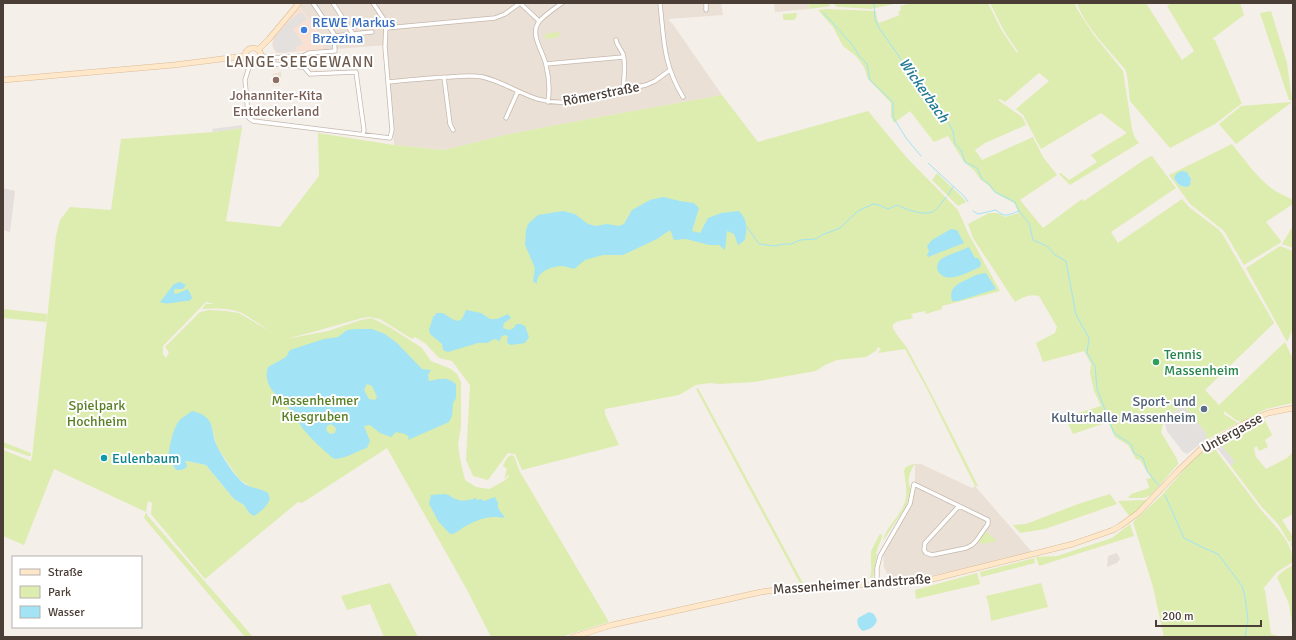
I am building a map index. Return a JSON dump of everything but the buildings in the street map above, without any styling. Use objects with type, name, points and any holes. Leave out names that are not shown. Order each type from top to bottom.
[{"type":"street","points":[[258,50],[299,3]]},
{"type":"street","points":[[303,66],[299,67],[258,62],[255,64],[250,64],[246,61],[245,56],[248,49],[253,48],[258,50],[261,55],[269,58],[303,56],[309,53],[335,51],[334,36],[313,3]]},
{"type":"street","points":[[333,3],[353,34]]},
{"type":"street","points":[[250,64],[244,80],[248,114],[251,120],[390,138],[392,130],[385,47],[386,28],[383,18],[373,3]]},
{"type":"street","points":[[386,28],[495,18],[505,14],[520,3],[539,21]]},
{"type":"street","points":[[548,102],[549,85],[546,64],[537,41],[536,29],[539,21],[561,3]]},
{"type":"street","points":[[660,3],[664,43],[670,70],[683,98]]},
{"type":"street","points":[[706,3],[706,10]]},
{"type":"street","points":[[334,36],[372,32]]},
{"type":"street","points":[[616,40],[623,58],[624,89]]},
{"type":"street","points":[[258,62],[261,55]]},
{"type":"street","points":[[3,80],[174,65],[245,56]]},
{"type":"street","points":[[303,56],[306,61],[303,66]]},
{"type":"street","points":[[546,64],[623,58]]},
{"type":"street","points":[[303,66],[310,74],[356,72],[364,130],[363,135]]},
{"type":"street","name":"Römerstraße","points":[[388,82],[444,77],[482,77],[536,99],[548,102],[567,102],[655,81],[670,70]]},
{"type":"street","points":[[444,77],[450,124],[453,130]]},
{"type":"street","points":[[506,118],[518,91]]},
{"type":"street","name":"Untergasse","points":[[1178,471],[1196,452],[1212,441],[1243,424],[1268,413],[1293,408]]},
{"type":"street","name":"Massenheimer Landstraße","points":[[573,637],[612,625],[761,592],[774,590],[912,583],[1072,544],[1103,534],[1120,526],[1138,513],[1178,471]]},
{"type":"street","points":[[877,584],[877,568],[880,556],[910,504],[914,484],[988,520],[988,524],[976,541],[966,548],[932,555],[926,553],[924,550],[925,543],[959,506]]},
{"type":"shaded area","points":[[303,3],[721,3],[723,15],[669,19],[669,21],[672,23],[722,95],[505,135],[444,150],[394,145],[386,45],[323,50],[322,38],[300,7]]},
{"type":"shaded area","points":[[774,3],[808,3],[809,9],[775,12]]},
{"type":"shaded area","points":[[300,7],[322,39],[323,50],[276,53],[272,46],[273,38]]},
{"type":"shaded area","points":[[302,12],[307,19],[293,29],[303,44],[296,47],[296,51],[283,53],[276,52],[273,45],[274,38],[291,19]]},
{"type":"shaded area","name":"Johanniter-Kita Entdeckerland","points":[[281,72],[281,82],[279,86],[272,85],[273,74]]},
{"type":"shaded area","points":[[242,125],[242,128],[213,132],[212,129]]},
{"type":"shaded area","points":[[3,188],[15,191],[10,232],[3,230]]},
{"type":"shaded area","points":[[1180,407],[1186,409],[1206,433],[1206,440],[1187,454],[1183,452],[1167,431],[1164,420]]},
{"type":"shaded area","points":[[1218,441],[1235,462],[1230,465],[1214,444]]},
{"type":"shaded area","points":[[915,464],[921,464],[972,488],[975,486],[1032,552],[930,576],[904,579],[887,574],[884,567],[883,552],[911,506],[915,486]]},
{"type":"shaded area","points":[[1117,553],[1120,559],[1117,563],[1107,567],[1108,556]]},
{"type":"green space","points":[[808,3],[828,3],[831,6],[809,9]]},
{"type":"green space","points":[[833,3],[898,3],[871,9],[837,7]]},
{"type":"green space","points":[[913,3],[988,3],[1002,31],[1017,53],[1018,52],[1004,31],[990,3],[1075,3],[1077,9],[1093,34],[1123,71],[1132,129],[1135,138],[1139,143],[1070,185],[1059,174],[1061,173],[1069,180],[1097,162],[1091,155],[1127,133],[1101,113],[1041,149],[1023,115],[1016,109],[1049,81],[1039,73],[1005,102],[1000,99],[998,100],[1022,117],[1026,125],[985,143],[975,150],[982,160],[1033,137],[1043,157],[1057,175],[1020,200],[1043,228],[1082,199],[1084,201],[1152,156],[1176,188],[1111,232],[1118,243],[1182,199],[1189,207],[1219,230],[1274,323],[1205,390],[1219,405],[1285,342],[1293,359],[1293,403],[1266,409],[1242,422],[1236,420],[1224,411],[1224,414],[1238,423],[1206,440],[1206,433],[1186,409],[1180,407],[1162,422],[1161,432],[1177,459],[1178,464],[1151,495],[1144,498],[1128,498],[1131,494],[1149,488],[1146,479],[1151,478],[1140,460],[1136,459],[1128,445],[1115,437],[1108,422],[1073,434],[1065,417],[1101,406],[1094,391],[1090,373],[1091,364],[1084,351],[1043,362],[1036,343],[1055,333],[1057,327],[1039,296],[1027,296],[1015,302],[973,238],[968,224],[989,213],[998,213],[1005,217],[1019,213],[1014,203],[995,193],[980,179],[974,170],[964,162],[948,136],[934,142],[910,111],[894,123],[891,116],[891,103],[868,79],[864,67],[856,56],[843,46],[833,27],[818,10],[876,11],[879,23],[900,15],[898,13],[901,9],[900,6]]},
{"type":"green space","points":[[1077,3],[1146,3],[1182,60],[1194,51],[1167,6],[1172,3],[1240,3],[1244,15],[1212,39],[1215,40],[1242,104],[1215,124],[1170,148],[1130,101],[1125,69],[1091,29]]},
{"type":"green space","points":[[1271,11],[1287,63],[1292,100],[1289,100],[1260,13]]},
{"type":"green space","points":[[797,13],[794,20],[783,19],[783,14]]},
{"type":"green space","points":[[559,32],[559,37],[545,39],[545,34]]},
{"type":"green space","points":[[722,95],[758,142],[868,111],[907,158],[958,210],[968,233],[1000,291],[942,306],[942,309],[926,314],[925,311],[911,314],[913,318],[899,321],[893,325],[894,330],[907,348],[925,382],[978,486],[975,486],[927,389],[905,349],[878,353],[881,349],[877,347],[877,350],[866,357],[837,360],[816,371],[754,382],[720,384],[710,383],[696,385],[679,395],[605,409],[605,414],[619,445],[522,470],[515,454],[508,453],[488,480],[473,476],[466,460],[470,385],[452,361],[439,358],[426,344],[415,337],[412,339],[380,319],[370,317],[286,339],[328,331],[372,318],[391,328],[422,348],[431,361],[451,369],[457,374],[461,382],[461,427],[458,444],[465,480],[476,487],[489,489],[504,481],[509,476],[508,475],[504,479],[507,469],[503,466],[507,458],[512,455],[514,456],[520,472],[609,622],[561,637],[491,637],[466,588],[387,448],[302,503],[298,502],[205,579],[151,514],[152,503],[148,501],[146,512],[54,469],[24,545],[3,536],[3,450],[31,461],[56,236],[60,220],[70,207],[111,210],[121,139],[213,132],[242,128],[226,221],[280,227],[319,176],[318,133],[394,145],[444,150],[505,135]],"holes":[[[206,302],[214,304],[206,304],[202,309],[212,308],[238,311],[271,332],[239,313],[209,310],[200,312],[165,347],[169,352],[166,358],[163,354],[163,346]],[[211,424],[217,447],[238,478],[252,488],[249,513],[244,505],[234,499],[206,465],[187,461],[176,470],[168,458]]]},
{"type":"green space","points":[[1292,102],[1236,144],[1219,124],[1241,106]]},
{"type":"green space","points":[[1232,144],[1260,178],[1274,190],[1293,200],[1293,204],[1266,222],[1281,241],[1280,243],[1244,265],[1224,231],[1190,204],[1169,175]],"holes":[[[1189,174],[1191,181],[1187,187],[1185,187],[1179,185],[1174,178]]]},
{"type":"green space","points":[[937,173],[966,202],[958,206],[932,180]]},
{"type":"green space","points":[[1293,226],[1293,248],[1282,244]]},
{"type":"green space","points":[[1280,246],[1293,251],[1293,329],[1287,342],[1246,268]]},
{"type":"green space","points":[[3,309],[47,314],[46,322],[3,318]]},
{"type":"green space","points":[[698,388],[804,585],[801,585],[696,389]]},
{"type":"green space","points":[[1264,418],[1272,435],[1265,440],[1268,447],[1259,451],[1257,446],[1254,448],[1256,457],[1266,469],[1287,458],[1293,452],[1293,514],[1282,520],[1293,537],[1293,548],[1290,544],[1292,542],[1289,542],[1278,524],[1261,506],[1230,465],[1234,462],[1218,441]]},
{"type":"green space","points":[[3,442],[31,453],[31,456],[3,447]]},
{"type":"green space","points":[[1212,445],[1258,506],[1280,532],[1292,554],[1293,562],[1277,572],[1263,589],[1265,590],[1271,634],[1282,637],[1164,637],[1153,587],[1133,522],[1161,496],[1197,455]]},
{"type":"green space","points":[[915,464],[909,476],[911,489],[906,506],[883,541],[885,535],[905,503],[905,468]]},
{"type":"green space","points":[[1110,494],[1117,504],[1045,529],[1020,533],[1013,525],[1026,524],[1078,504]]},
{"type":"green space","points":[[1151,497],[1130,517],[1118,501],[1145,500]]},
{"type":"green space","points":[[146,512],[253,637],[245,637],[144,518]]},
{"type":"green space","points":[[1130,524],[1134,536],[1039,566],[1036,557],[1057,556],[1112,538]]},
{"type":"green space","points":[[985,531],[997,541],[981,544],[979,540]]},
{"type":"green space","points":[[880,534],[882,537],[876,553],[877,555],[873,577],[870,578],[871,552]]},
{"type":"green space","points":[[1034,558],[1035,563],[981,577],[980,572]]},
{"type":"green space","points":[[1293,565],[1293,632],[1289,604],[1277,577]]},
{"type":"green space","points":[[977,573],[980,584],[916,599],[915,590]]},
{"type":"green space","points":[[390,583],[418,637],[384,637],[370,604],[347,610],[341,596]]},
{"type":"green space","points":[[1041,583],[1048,607],[991,621],[986,596]]},
{"type":"water","points":[[1182,171],[1187,172],[1191,179],[1190,185],[1187,187],[1179,185],[1174,178],[1177,173]]},
{"type":"water","points":[[663,197],[694,203],[699,208],[692,231],[700,233],[708,218],[721,213],[739,211],[746,224],[745,240],[738,245],[734,234],[727,231],[725,250],[719,245],[709,245],[686,239],[674,240],[670,230],[657,239],[623,255],[603,255],[585,260],[574,269],[563,266],[552,268],[541,273],[537,280],[537,284],[533,281],[535,268],[525,245],[526,230],[528,224],[538,215],[563,211],[575,214],[588,224],[596,226],[607,224],[619,226],[624,224],[632,210],[650,200]]},
{"type":"water","points":[[951,229],[957,230],[964,243],[928,257],[927,255],[929,251],[927,246],[932,240]]},
{"type":"water","points":[[969,247],[975,258],[978,258],[981,263],[980,267],[964,274],[952,277],[942,275],[938,271],[938,264],[942,258]]},
{"type":"water","points":[[986,273],[996,289],[958,301],[952,301],[951,292],[955,287],[975,276]]},
{"type":"water","points":[[180,282],[186,285],[183,289],[175,289],[174,293],[176,294],[188,289],[192,298],[189,301],[167,303],[160,302],[174,284]]},
{"type":"water","points":[[466,310],[481,313],[490,319],[497,319],[508,314],[511,318],[504,323],[503,328],[509,330],[514,328],[516,324],[520,324],[525,326],[529,337],[525,343],[511,345],[507,343],[508,336],[504,335],[501,337],[499,342],[498,340],[494,339],[487,343],[478,343],[448,352],[443,350],[442,344],[430,334],[429,330],[433,317],[437,313],[443,313],[458,321],[462,319]]},
{"type":"water","points":[[372,329],[385,334],[397,343],[422,369],[431,370],[428,375],[429,381],[446,379],[456,384],[456,398],[453,403],[452,416],[449,422],[408,440],[409,437],[405,434],[396,432],[391,437],[380,433],[370,425],[364,426],[370,441],[367,448],[347,456],[334,459],[306,433],[289,408],[272,390],[267,380],[267,374],[268,367],[286,357],[290,350],[324,339],[338,337],[347,330]],"holes":[[[367,384],[372,386],[377,397],[375,400],[369,399],[364,390]],[[331,424],[336,428],[335,433],[330,434],[326,430],[327,426]]]},
{"type":"water","points":[[192,411],[206,417],[209,421],[218,448],[239,479],[246,485],[268,493],[270,499],[264,509],[254,516],[249,513],[244,505],[234,499],[206,465],[187,461],[185,462],[187,465],[186,468],[176,470],[168,458],[175,427],[180,420]]},
{"type":"water","points":[[444,494],[461,500],[476,498],[477,500],[481,499],[484,501],[495,497],[498,503],[498,508],[505,518],[484,518],[464,527],[456,533],[450,534],[438,521],[429,504],[431,495]]},
{"type":"water","points":[[869,612],[874,614],[877,620],[872,627],[863,631],[858,626],[858,618]]},
{"type":"waterway","name":"Wickerbach","points":[[874,3],[875,19],[879,28],[915,79],[945,117],[953,131],[955,144],[961,150],[965,162],[977,168],[982,179],[989,184],[995,192],[1015,202],[1019,211],[1029,223],[1033,240],[1047,246],[1055,255],[1066,261],[1076,315],[1089,338],[1087,353],[1095,366],[1097,389],[1114,433],[1131,444],[1134,453],[1143,458],[1147,471],[1159,486]]},
{"type":"waterway","points":[[823,12],[867,64],[870,80],[893,102],[893,117],[906,138],[921,156]]},
{"type":"waterway","points":[[928,163],[965,197],[968,202]]},
{"type":"waterway","points":[[948,195],[953,187]]},
{"type":"waterway","points":[[747,227],[759,244],[775,246],[791,244],[800,240],[816,239],[840,228],[858,211],[873,204],[888,209],[897,205],[921,213],[930,213],[935,210],[946,197]]},
{"type":"waterway","points":[[973,211],[978,214],[996,210],[1004,215],[1019,211]]},
{"type":"waterway","name":"Wickerbach","points":[[1165,495],[1184,538],[1218,554],[1242,586],[1248,620],[1245,637]]},
{"type":"place","name":"REWE Markus Brzezina","points":[[304,30]]},
{"type":"place","name":"Johanniter-Kita Entdeckerland","points":[[276,80]]},
{"type":"place","name":"Tennis Massenheim","points":[[1156,362]]},
{"type":"place","name":"Sport- und Kulturhalle Massenheim","points":[[1204,409]]},
{"type":"place","name":"Eulenbaum","points":[[104,458]]},
{"type":"district","name":"LANGE SEEGEWANN","points":[[300,62]]},
{"type":"park label","name":"Massenheimer Kiesgruben","points":[[315,408]]},
{"type":"park label","name":"Spielpark Hochheim","points":[[97,414]]}]
